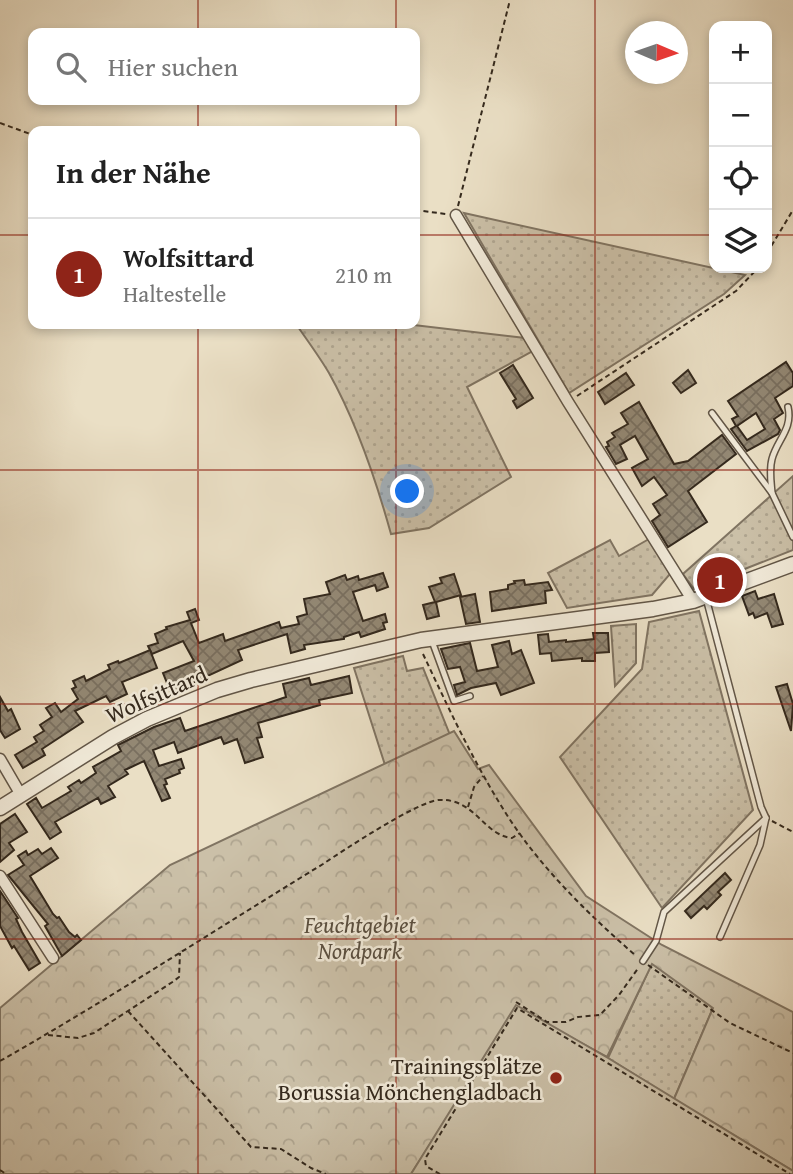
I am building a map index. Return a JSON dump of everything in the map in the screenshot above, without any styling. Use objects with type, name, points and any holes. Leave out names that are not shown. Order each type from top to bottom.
[{"type":"street","points":[[456,215],[568,402],[700,600]]},
{"type":"street","name":"Wolfsittard","points":[[0,808],[124,731],[217,690],[426,639],[653,609],[700,600],[793,564]]},
{"type":"street","points":[[0,759],[21,794]]},
{"type":"street","points":[[0,876],[53,958]]},
{"type":"lane","points":[[772,493],[771,461],[789,428],[788,407]]},
{"type":"lane","points":[[712,413],[772,493],[793,537]]},
{"type":"lane","points":[[700,600],[766,818],[760,845],[720,937]]},
{"type":"lane","points":[[426,639],[454,701],[470,696]]},
{"type":"lane","points":[[643,961],[656,942],[664,912],[766,818]]},
{"type":"path","points":[[420,211],[456,215],[510,0]]},
{"type":"path","points":[[0,123],[28,133]]},
{"type":"path","points":[[772,245],[793,211]]},
{"type":"path","points":[[568,402],[736,291],[753,273]]},
{"type":"path","points":[[0,1061],[422,805],[438,800],[457,802],[468,807],[501,835],[512,838],[520,833],[449,711],[424,656],[426,639]]},
{"type":"path","points":[[468,807],[474,787],[484,775]]},
{"type":"path","points":[[766,818],[793,832]]},
{"type":"path","points":[[45,1035],[78,1038],[94,1033],[179,977],[180,952]]},
{"type":"path","points":[[516,1002],[547,1022],[566,1022],[578,1017],[600,1015],[619,995],[643,961]]},
{"type":"path","points":[[440,1174],[426,1166],[425,1159],[517,1008],[790,1174]]},
{"type":"path","points":[[128,1011],[251,1147],[281,1149],[326,1174]]},
{"type":"path","points":[[0,1170],[6,1174]]},
{"type":"green space","points":[[464,213],[709,267],[709,273],[745,275],[724,294],[569,393]]},
{"type":"green space","points":[[420,326],[525,338],[533,351],[467,387],[511,477],[429,528],[391,534],[357,432],[317,354],[300,329],[420,329]]},
{"type":"green space","points":[[793,476],[793,550],[694,589],[683,574]]},
{"type":"green space","points":[[649,539],[670,574],[652,595],[567,608],[548,573],[610,540],[619,556]]},
{"type":"green space","points":[[699,611],[753,810],[662,908],[560,757],[642,669],[649,622]]},
{"type":"green space","points":[[636,624],[636,663],[615,686],[611,626]]},
{"type":"green space","points":[[403,656],[407,671],[423,668],[450,735],[385,765],[354,668]]},
{"type":"green space","name":"Feuchtgebiet Nordpark","points":[[454,731],[478,769],[489,765],[586,896],[662,945],[793,1012],[793,1171],[674,1099],[713,1008],[652,964],[607,1057],[517,1008],[411,1174],[0,1174],[0,1008],[170,865]]},
{"type":"green space","points":[[652,963],[713,1008],[674,1099],[608,1058]]},
{"type":"green space","name":"Trainingsplätze Borussia Mönchengladbach","points":[[516,1005],[608,1058],[793,1171],[793,1174],[411,1174]]},
{"type":"building","points":[[786,362],[793,373],[793,386],[775,398],[783,413],[774,419],[780,430],[778,434],[747,451],[731,429],[736,426],[732,419],[738,416],[728,401]],"holes":[[[756,413],[765,429],[747,440],[737,426]]]},
{"type":"building","points":[[513,365],[533,398],[517,408],[513,401],[516,399],[500,373]]},
{"type":"building","points":[[688,370],[696,383],[681,393],[673,383]]},
{"type":"building","points":[[626,373],[634,385],[605,404],[598,392]]},
{"type":"building","points":[[639,402],[674,464],[688,461],[722,435],[736,454],[688,491],[707,522],[668,547],[652,521],[660,515],[653,504],[667,495],[654,477],[642,486],[632,468],[648,459],[635,436],[620,445],[627,459],[616,464],[606,447],[609,446],[607,442],[615,437],[612,433],[628,424],[621,413]]},
{"type":"building","points":[[383,573],[388,587],[377,591],[375,585],[353,592],[363,621],[385,614],[387,622],[383,623],[385,629],[361,637],[359,632],[344,639],[304,645],[305,649],[291,653],[287,634],[238,650],[242,660],[171,693],[163,673],[194,661],[183,641],[152,654],[148,646],[158,643],[155,634],[167,629],[166,627],[190,620],[187,612],[195,609],[199,620],[191,623],[199,643],[223,634],[225,641],[279,622],[281,628],[299,624],[297,617],[307,614],[304,599],[330,594],[326,582],[345,575],[347,580],[358,576],[359,580]]},
{"type":"building","points":[[454,574],[461,595],[436,602],[439,616],[427,619],[423,605],[435,602],[429,587],[442,583],[440,578]]},
{"type":"building","points":[[524,580],[525,585],[548,582],[552,590],[545,591],[546,603],[492,611],[490,592],[508,589],[508,585],[515,583],[514,581]]},
{"type":"building","points":[[755,591],[758,599],[774,594],[783,624],[772,627],[767,613],[755,618],[753,613],[749,615],[742,596]]},
{"type":"building","points":[[475,594],[480,622],[466,624],[460,597]]},
{"type":"building","points":[[593,633],[608,633],[609,652],[595,653],[595,661],[582,661],[582,658],[552,661],[551,653],[540,654],[538,635],[548,634],[549,642],[566,642],[594,639]]},
{"type":"building","points":[[509,641],[512,654],[521,650],[534,683],[501,695],[496,683],[471,688],[457,695],[454,685],[465,682],[460,667],[448,669],[441,649],[470,643],[477,671],[498,667],[492,645]]},
{"type":"building","points":[[150,650],[157,668],[122,682],[127,694],[110,702],[106,696],[75,711],[83,722],[42,749],[45,755],[23,768],[15,755],[37,742],[34,737],[44,731],[40,725],[52,717],[46,708],[55,703],[61,712],[78,699],[72,689],[76,687],[73,681],[84,676],[86,681],[110,669],[108,665]]},
{"type":"building","points":[[349,676],[352,693],[319,700],[320,705],[258,723],[262,737],[257,738],[263,757],[245,763],[237,739],[224,744],[221,737],[178,753],[174,742],[153,750],[159,766],[181,759],[184,768],[179,770],[180,773],[165,779],[167,784],[164,785],[170,798],[162,801],[144,761],[125,770],[128,774],[108,786],[115,797],[101,804],[98,798],[55,822],[61,832],[50,839],[27,804],[36,798],[42,808],[71,791],[68,787],[79,780],[81,783],[96,773],[93,767],[121,751],[118,745],[154,727],[180,718],[185,731],[286,697],[283,684],[309,678],[311,685]]},
{"type":"building","points":[[787,684],[793,704],[791,731],[776,687]]},
{"type":"building","points":[[0,697],[8,711],[11,709],[20,729],[5,738],[0,730]]},
{"type":"building","points":[[15,814],[27,832],[9,843],[14,850],[0,862],[0,824]]},
{"type":"building","points":[[51,848],[58,858],[30,876],[53,914],[59,917],[69,932],[81,940],[62,956],[45,926],[48,924],[8,875],[24,865],[18,856],[26,851],[28,855],[38,849],[42,854]]},
{"type":"building","points":[[725,873],[731,880],[718,892],[721,895],[707,909],[704,906],[691,918],[685,911]]},
{"type":"building","points":[[0,891],[18,918],[16,919],[22,932],[40,963],[29,970],[0,926]]},
{"type":"place","name":"Wolfsittard","points":[[720,580]]},
{"type":"place","name":"Trainingsplätze Borussia Mönchengladbach","points":[[556,1078]]}]
